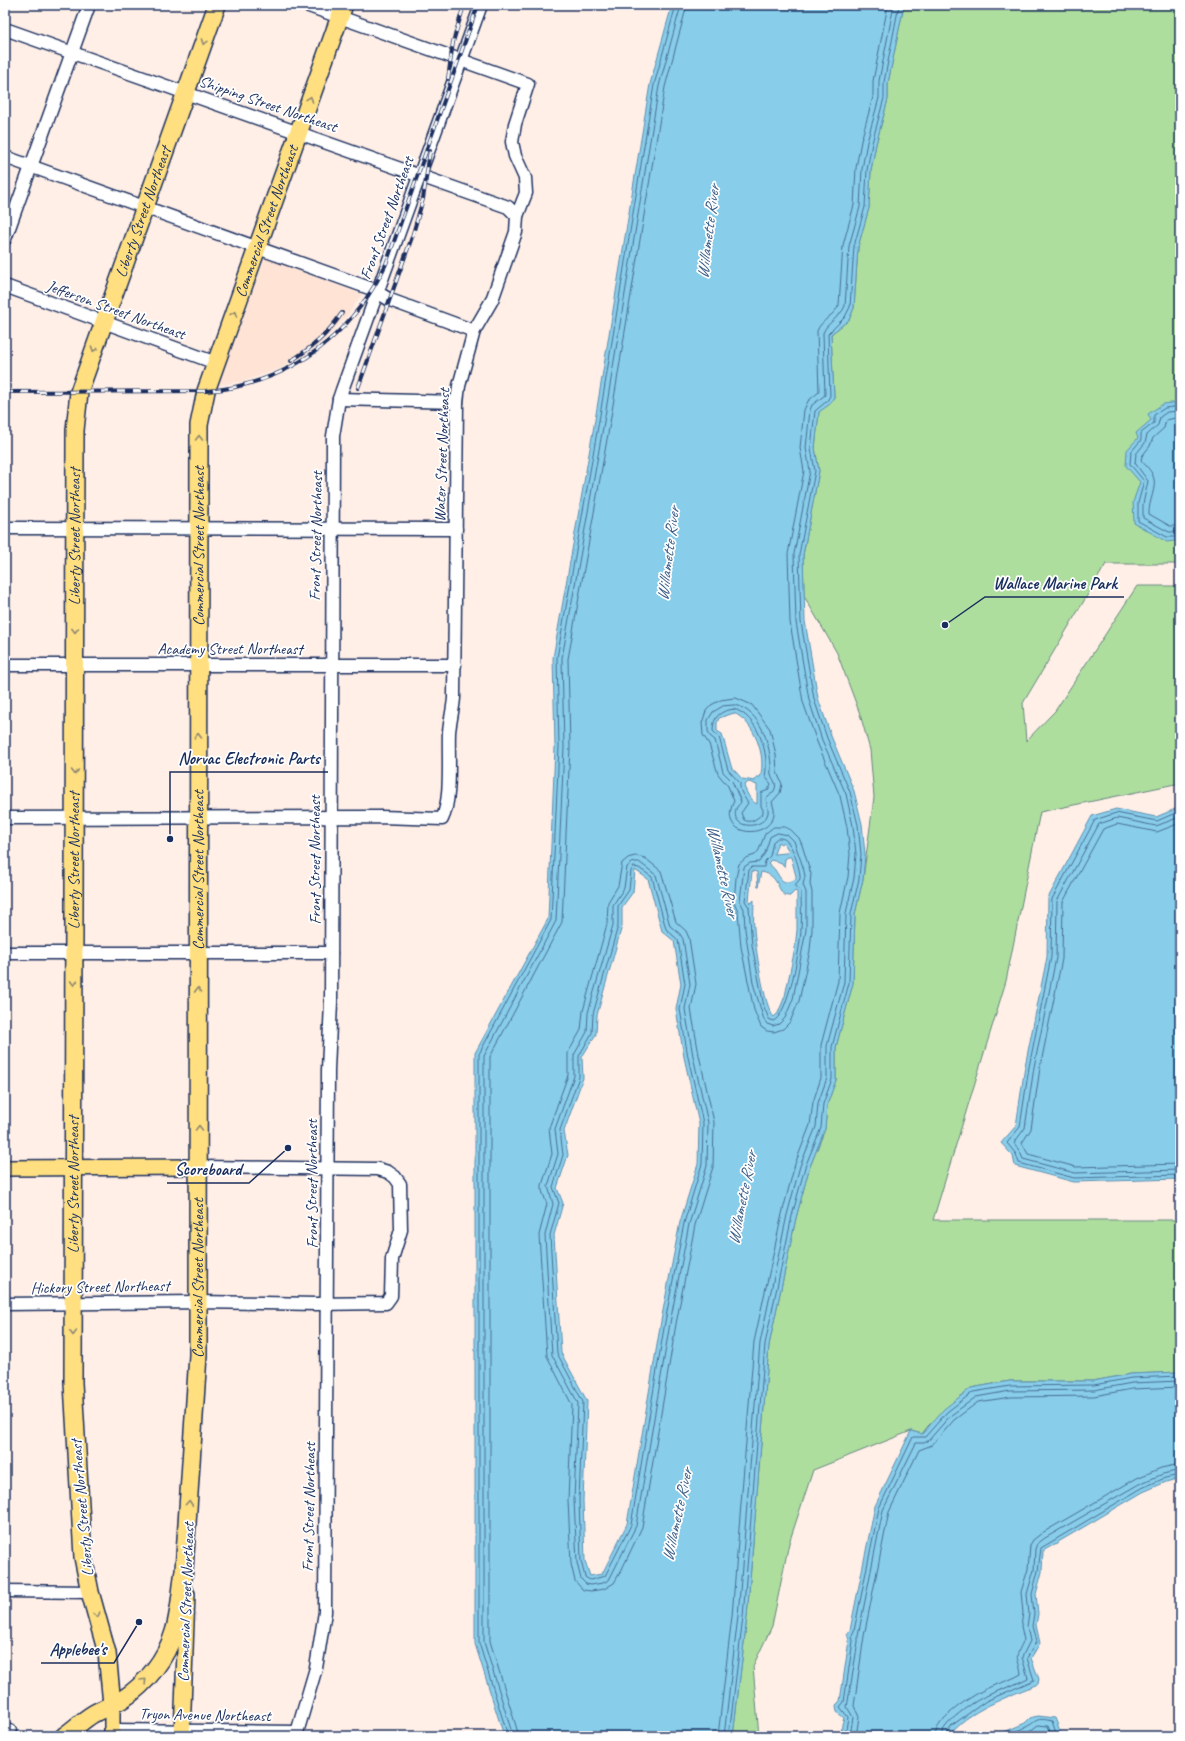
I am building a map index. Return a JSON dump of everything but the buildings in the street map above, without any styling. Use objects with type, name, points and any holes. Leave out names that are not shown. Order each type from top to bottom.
[{"type":"highway","name":"Liberty Street Northeast","points":[[112,1704],[106,1653],[90,1592],[83,1557],[73,1383],[75,430],[77,401],[103,323],[217,5]]},
{"type":"highway","name":"Commercial Street Northeast","points":[[184,1570],[198,1355],[199,425],[203,401],[216,363],[342,11]]},
{"type":"highway","points":[[64,1736],[92,1714],[123,1699],[141,1685],[158,1664],[170,1645],[178,1620],[180,1593],[184,1570]]},
{"type":"main road","points":[[5,1168],[199,1167]]},
{"type":"main road","name":"Commercial Street Northeast","points":[[182,1733],[188,1587],[184,1570]]},
{"type":"main road","name":"Liberty Street Northeast","points":[[112,1704],[112,1733]]},
{"type":"street","points":[[5,239],[89,5]]},
{"type":"street","points":[[306,5],[342,11],[461,60]]},
{"type":"street","name":"Front Street Northeast","points":[[297,1734],[317,1664],[324,1612],[331,953],[331,528],[333,436],[339,400],[376,292],[390,258],[481,5]]},
{"type":"street","name":"Shipping Street Northeast","points":[[5,29],[508,207],[517,216]]},
{"type":"street","name":"Water Street Northeast","points":[[331,817],[442,819],[448,795],[450,731],[454,698],[455,665],[457,402],[459,386],[474,331],[492,300],[516,232],[517,216],[524,199],[527,184],[515,156],[513,137],[515,124],[528,84],[461,60]]},
{"type":"street","points":[[5,157],[376,292],[390,300],[474,331]]},
{"type":"street","name":"Jefferson Street Northeast","points":[[5,286],[216,363]]},
{"type":"street","points":[[339,400],[457,402]]},
{"type":"street","points":[[5,528],[456,529]]},
{"type":"street","name":"Academy Street Northeast","points":[[5,665],[455,665]]},
{"type":"street","points":[[5,818],[331,817]]},
{"type":"street","points":[[5,953],[331,953]]},
{"type":"street","points":[[199,1167],[328,1169]]},
{"type":"street","name":"Hickory Street Northeast","points":[[5,1304],[197,1302],[327,1304],[386,1303],[391,1296],[392,1259],[401,1230],[400,1184],[395,1177],[388,1172],[378,1169],[328,1169]]},
{"type":"street","points":[[5,1592],[90,1592]]},
{"type":"street","name":"Tryon Avenue Northeast","points":[[112,1733],[297,1734]]},
{"type":"shaded area","points":[[265,258],[362,294],[348,315],[322,342],[305,354],[282,368],[245,381],[217,385]]},
{"type":"green space","points":[[904,5],[1180,5],[1180,564],[1106,564],[1023,703],[1026,741],[1055,711],[1137,586],[1180,586],[1180,783],[1040,812],[1006,981],[933,1220],[1180,1220],[1180,1372],[1131,1374],[1093,1381],[1010,1381],[971,1388],[928,1426],[922,1434],[911,1431],[813,1470],[789,1543],[772,1626],[753,1666],[759,1736],[733,1736],[747,1617],[769,1345],[796,1218],[809,1169],[825,1129],[827,1105],[836,1080],[836,1047],[853,983],[855,914],[863,879],[874,797],[870,750],[860,714],[837,653],[804,596],[803,555],[819,471],[815,448],[819,411],[830,404],[834,397],[831,334],[849,320],[854,308],[858,247],[869,208],[871,170],[888,99],[888,83]]},
{"type":"water","name":"Willamette River","points":[[672,5],[904,5],[888,83],[888,99],[871,170],[869,208],[858,247],[854,308],[849,320],[831,334],[834,397],[830,404],[819,412],[815,448],[819,471],[803,555],[805,621],[818,698],[831,736],[854,791],[862,824],[865,854],[863,879],[855,914],[853,983],[836,1047],[836,1080],[827,1105],[825,1129],[809,1169],[796,1218],[769,1345],[747,1617],[733,1736],[504,1736],[475,1644],[475,1053],[548,919],[555,747],[553,658],[596,414],[650,84]],"holes":[[[734,713],[741,717],[753,732],[757,740],[762,759],[760,777],[756,777],[755,781],[742,779],[732,769],[722,734],[717,731],[717,723],[719,718]],[[749,782],[757,785],[757,804],[751,799],[744,786]],[[778,842],[781,844],[783,842],[789,851],[786,853],[774,854]],[[791,857],[796,876],[796,879],[788,882],[783,881],[768,863],[771,860],[782,863],[784,867],[785,859]],[[635,870],[648,879],[662,931],[674,941],[681,984],[676,1009],[684,1057],[699,1124],[698,1164],[680,1222],[661,1321],[627,1524],[602,1574],[590,1576],[585,1561],[583,1500],[587,1401],[561,1353],[554,1235],[563,1203],[557,1188],[568,1155],[564,1131],[583,1078],[582,1057],[596,1034],[597,1015],[622,926],[622,907],[633,892]],[[752,871],[757,872],[758,887],[761,872],[772,877],[786,895],[790,896],[795,891],[797,892],[797,930],[795,948],[785,996],[778,1013],[774,1017],[767,1002],[761,975],[754,928],[754,900],[751,903],[749,901]]]},
{"type":"water","points":[[1180,402],[1180,540],[1167,542],[1134,523],[1133,502],[1140,482],[1126,466],[1127,450],[1138,438],[1136,433],[1151,420],[1148,414],[1163,404]]},
{"type":"water","points":[[1180,807],[1180,1179],[1074,1182],[1015,1166],[1013,1156],[1001,1143],[1016,1126],[1025,1066],[1047,957],[1048,898],[1092,816],[1116,809],[1156,817]]},
{"type":"water","points":[[1180,1372],[1180,1478],[1166,1482],[1143,1492],[1043,1551],[1042,1572],[1036,1594],[1038,1614],[1036,1625],[1040,1643],[1031,1658],[1039,1679],[1038,1684],[1002,1699],[977,1712],[956,1727],[949,1736],[841,1736],[844,1718],[837,1712],[836,1705],[840,1701],[849,1640],[847,1634],[850,1630],[875,1506],[911,1431],[922,1434],[944,1409],[971,1388],[1010,1381],[1093,1381],[1131,1374]]},
{"type":"water","points":[[1037,1716],[1055,1718],[1062,1736],[995,1736],[1025,1723],[1030,1718]]},
{"type":"railway","points":[[448,79],[453,42],[464,5]]},
{"type":"railway","points":[[5,392],[206,391],[227,389],[263,379],[286,369],[307,357],[327,342],[360,307],[386,264],[478,5]]},
{"type":"railway","points":[[358,388],[412,237],[423,199],[430,151]]},
{"type":"railway","points":[[291,361],[319,340],[331,328],[342,313]]},
{"type":"place","name":"Wallace Marine Park","points":[[945,625]]},
{"type":"place","name":"Norvac Electronic Parts","points":[[170,839]]},
{"type":"place","name":"Scoreboard","points":[[288,1148]]},
{"type":"place","name":"Applebee's","points":[[139,1622]]}]
